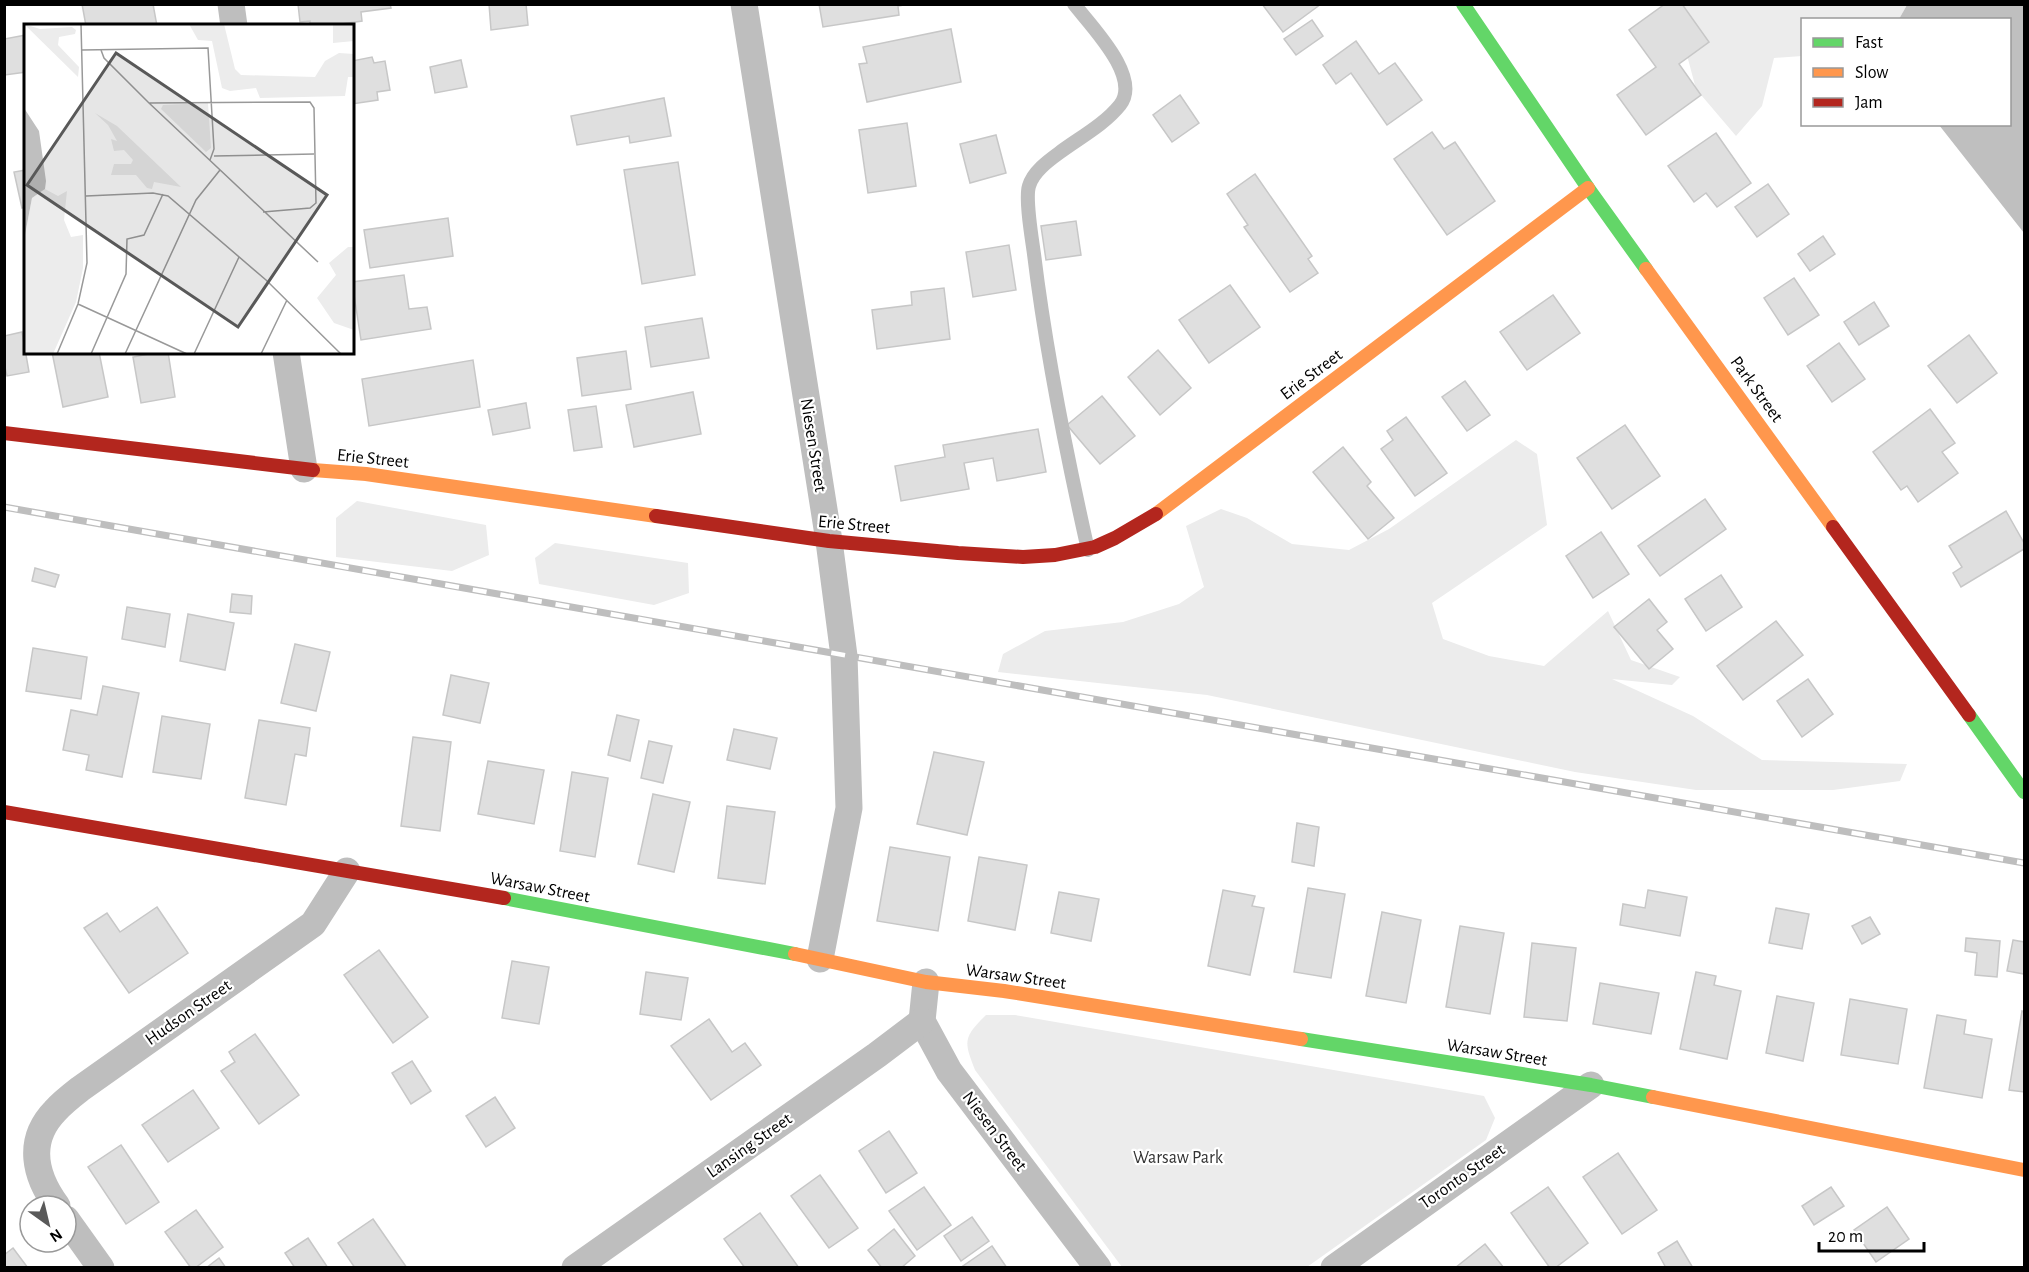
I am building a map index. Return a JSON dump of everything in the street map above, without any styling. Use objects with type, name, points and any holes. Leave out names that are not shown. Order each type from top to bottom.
[{"type":"street","points":[[231,4],[234,24]]},
{"type":"street","name":"Niesen Street","points":[[744,4],[829,541],[844,656],[849,808],[820,959]]},
{"type":"street","name":"Park Street","points":[[1463,4],[1588,188],[2025,792]]},
{"type":"street","name":"Erie Street","points":[[4,433],[304,469],[366,474],[829,541],[873,543],[959,554],[1043,556],[1088,550],[1130,530],[1163,509],[1588,188]]},
{"type":"street","points":[[286,354],[304,469]]},
{"type":"street","name":"Warsaw Street","points":[[4,812],[429,884],[820,959],[926,982],[1016,993],[1591,1085],[2025,1170]]},
{"type":"street","name":"Hudson Street","points":[[49,1194],[37,1168],[36,1157],[40,1134],[53,1112],[80,1089],[313,924],[347,871]]},
{"type":"street","points":[[922,1022],[926,982]]},
{"type":"street","name":"Niesen Street","points":[[922,1022],[949,1071],[1098,1268]]},
{"type":"street","name":"Lansing Street","points":[[575,1268],[922,1022]]},
{"type":"street","name":"Toronto Street","points":[[1334,1268],[1591,1085]]},
{"type":"street","points":[[78,1236],[101,1268]]},
{"type":"lane","points":[[1074,4],[1122,69],[1126,87],[1121,104],[1100,123],[1044,163],[1029,186],[1029,214],[1039,290],[1071,474],[1088,550]]},
{"type":"green space","points":[[1671,5],[1907,5],[1900,18],[1801,18],[1801,56],[1774,58],[1762,106],[1736,136],[1696,89],[1676,14]]},
{"type":"green space","points":[[1516,440],[1537,454],[1547,525],[1432,603],[1443,639],[1489,656],[1544,666],[1608,611],[1631,660],[1680,677],[1672,685],[1612,679],[1693,716],[1762,760],[1907,764],[1900,781],[1833,790],[1696,790],[1575,772],[1207,695],[998,672],[1003,654],[1045,631],[1123,622],[1179,604],[1204,587],[1186,526],[1221,509],[1247,518],[1292,544],[1349,550],[1389,529]]},
{"type":"green space","points":[[357,501],[486,525],[489,555],[452,571],[336,557],[336,518]]},
{"type":"green space","points":[[555,543],[688,563],[689,593],[654,605],[539,584],[535,558]]},
{"type":"green space","name":"Warsaw Park","points":[[986,1015],[1015,1015],[1484,1096],[1495,1118],[1486,1140],[1307,1267],[1122,1267],[975,1070],[967,1045],[968,1040],[973,1029]]},
{"type":"shaded area","points":[[1907,5],[2024,5],[2024,233],[1940,126],[2011,126],[2011,18],[1900,18]]},
{"type":"building","points":[[82,4],[153,4],[157,24],[86,24]]},
{"type":"building","points":[[298,4],[390,4],[391,8],[361,12],[362,21],[341,24],[300,22]]},
{"type":"building","points":[[489,4],[526,4],[528,25],[491,30]]},
{"type":"building","points":[[819,4],[910,4],[898,6],[899,15],[823,27]]},
{"type":"building","points":[[1262,4],[1321,4],[1283,32]]},
{"type":"building","points":[[1665,4],[1682,4],[1709,42],[1679,64],[1701,95],[1646,135],[1617,95],[1656,67],[1629,30]]},
{"type":"building","points":[[1312,20],[1323,36],[1296,55],[1284,39]]},
{"type":"building","points":[[951,29],[961,82],[867,102],[859,64],[867,63],[863,47]]},
{"type":"building","points":[[24,35],[24,72],[5,75],[4,39]]},
{"type":"building","points":[[1356,41],[1379,74],[1395,63],[1422,100],[1387,125],[1351,73],[1336,84],[1323,65]]},
{"type":"building","points":[[372,57],[374,63],[385,61],[390,90],[377,92],[378,100],[354,104],[354,61]]},
{"type":"building","points":[[461,60],[467,87],[435,93],[430,67]]},
{"type":"building","points":[[1180,95],[1199,123],[1172,142],[1153,115]]},
{"type":"building","points":[[664,98],[671,136],[630,143],[629,136],[577,145],[571,116]]},
{"type":"building","points":[[907,123],[916,186],[868,193],[859,130]]},
{"type":"building","points":[[1432,132],[1444,149],[1455,142],[1495,201],[1447,235],[1394,159]]},
{"type":"building","points":[[1716,133],[1751,183],[1717,207],[1706,193],[1694,202],[1668,166]]},
{"type":"building","points":[[996,135],[1006,173],[970,183],[960,144]]},
{"type":"building","points":[[678,162],[695,275],[642,284],[624,170]]},
{"type":"building","points":[[24,170],[24,208],[22,208],[14,172]]},
{"type":"building","points":[[1255,174],[1312,256],[1308,259],[1318,273],[1290,292],[1244,227],[1248,225],[1227,194]]},
{"type":"building","points":[[1768,184],[1789,214],[1757,237],[1735,207]]},
{"type":"building","points":[[448,218],[453,256],[370,268],[364,230]]},
{"type":"building","points":[[1076,221],[1081,255],[1046,260],[1041,226]]},
{"type":"building","points":[[1823,236],[1835,254],[1810,271],[1798,254]]},
{"type":"building","points":[[1009,245],[1016,290],[973,297],[966,252]]},
{"type":"building","points":[[404,275],[409,309],[427,307],[431,329],[361,340],[354,282]]},
{"type":"building","points":[[1794,278],[1819,315],[1788,335],[1764,298]]},
{"type":"building","points":[[1230,285],[1260,327],[1209,363],[1179,320]]},
{"type":"building","points":[[944,288],[950,339],[877,349],[872,310],[912,305],[911,292]]},
{"type":"building","points":[[1553,295],[1580,333],[1527,370],[1500,332]]},
{"type":"building","points":[[1874,302],[1889,326],[1859,345],[1844,322]]},
{"type":"building","points":[[702,318],[709,358],[651,367],[645,327]]},
{"type":"building","points":[[22,332],[24,354],[29,372],[7,376],[4,363],[4,336]]},
{"type":"building","points":[[1969,335],[1997,373],[1957,403],[1928,366]]},
{"type":"building","points":[[1839,343],[1865,379],[1832,402],[1807,366]]},
{"type":"building","points":[[1158,350],[1191,388],[1160,415],[1128,377]]},
{"type":"building","points":[[626,351],[631,389],[582,396],[577,358]]},
{"type":"building","points":[[52,354],[99,354],[108,397],[63,407]]},
{"type":"building","points":[[168,354],[175,397],[141,403],[133,357]]},
{"type":"building","points":[[473,360],[480,407],[369,426],[362,379]]},
{"type":"building","points":[[1465,381],[1490,415],[1467,431],[1442,397]]},
{"type":"building","points":[[693,392],[701,434],[634,447],[626,405]]},
{"type":"building","points":[[1102,396],[1135,436],[1100,464],[1067,425]]},
{"type":"building","points":[[526,403],[530,428],[493,435],[488,410]]},
{"type":"building","points":[[596,406],[602,447],[574,451],[568,410]]},
{"type":"building","points":[[1930,409],[1955,443],[1942,452],[1958,473],[1918,502],[1907,486],[1901,490],[1873,452]]},
{"type":"building","points":[[1406,417],[1447,473],[1415,496],[1381,449],[1393,440],[1387,431]]},
{"type":"building","points":[[1625,425],[1660,476],[1612,509],[1577,458]]},
{"type":"building","points":[[1038,429],[1046,472],[997,481],[993,458],[964,463],[969,489],[901,501],[895,466],[945,457],[943,445]]},
{"type":"building","points":[[1343,447],[1371,482],[1367,486],[1394,518],[1368,539],[1313,472]]},
{"type":"building","points":[[1705,499],[1726,529],[1660,576],[1638,546]]},
{"type":"building","points":[[2006,511],[2024,543],[2024,549],[1961,587],[1953,573],[1962,567],[1949,546]]},
{"type":"building","points":[[1601,532],[1629,574],[1593,598],[1566,556]]},
{"type":"building","points":[[35,568],[59,575],[55,587],[32,581]]},
{"type":"building","points":[[1721,575],[1742,607],[1706,631],[1685,599]]},
{"type":"building","points":[[232,594],[252,596],[251,614],[230,612]]},
{"type":"building","points":[[1649,599],[1667,622],[1657,630],[1673,649],[1649,669],[1614,627]]},
{"type":"building","points":[[127,607],[170,614],[165,647],[122,639]]},
{"type":"building","points":[[188,614],[234,623],[225,670],[180,661]]},
{"type":"building","points":[[1776,621],[1803,655],[1743,700],[1717,666]]},
{"type":"building","points":[[295,644],[330,652],[316,711],[281,703]]},
{"type":"building","points":[[33,648],[87,657],[81,699],[26,691]]},
{"type":"building","points":[[451,675],[489,683],[480,723],[443,715]]},
{"type":"building","points":[[1808,679],[1833,714],[1802,737],[1777,701]]},
{"type":"building","points":[[103,686],[139,693],[122,777],[86,770],[89,755],[63,750],[71,710],[97,715]]},
{"type":"building","points":[[617,715],[639,720],[630,761],[608,755]]},
{"type":"building","points":[[162,716],[210,724],[201,779],[153,772]]},
{"type":"building","points":[[259,720],[310,728],[306,756],[295,754],[286,805],[245,798]]},
{"type":"building","points":[[734,729],[777,738],[770,769],[727,760]]},
{"type":"building","points":[[413,737],[451,742],[440,831],[401,826]]},
{"type":"building","points":[[649,741],[672,746],[663,783],[641,778]]},
{"type":"building","points":[[934,752],[984,762],[967,835],[917,824]]},
{"type":"building","points":[[488,761],[544,770],[534,824],[478,814]]},
{"type":"building","points":[[572,772],[608,778],[595,857],[560,851]]},
{"type":"building","points":[[653,794],[690,802],[674,872],[638,864]]},
{"type":"building","points":[[727,806],[775,812],[765,884],[718,878]]},
{"type":"building","points":[[1297,823],[1319,827],[1314,866],[1292,862]]},
{"type":"building","points":[[890,847],[950,857],[938,931],[877,921]]},
{"type":"building","points":[[979,857],[1027,865],[1015,930],[968,921]]},
{"type":"building","points":[[1308,888],[1345,894],[1331,978],[1294,972]]},
{"type":"building","points":[[1223,890],[1255,896],[1252,906],[1264,908],[1250,975],[1208,966]]},
{"type":"building","points":[[1648,890],[1687,897],[1680,936],[1620,925],[1623,904],[1645,908]]},
{"type":"building","points":[[1059,892],[1099,899],[1091,941],[1051,933]]},
{"type":"building","points":[[157,907],[188,953],[129,993],[84,928],[107,913],[120,932]]},
{"type":"building","points":[[1776,908],[1809,914],[1802,949],[1769,943]]},
{"type":"building","points":[[1382,912],[1421,920],[1406,1003],[1366,996]]},
{"type":"building","points":[[1870,917],[1880,934],[1862,944],[1852,926]]},
{"type":"building","points":[[1460,926],[1504,933],[1490,1014],[1446,1007]]},
{"type":"building","points":[[1966,938],[2000,941],[1997,977],[1975,975],[1977,953],[1965,951]]},
{"type":"building","points":[[2013,940],[2024,942],[2024,974],[2007,971]]},
{"type":"building","points":[[1532,943],[1576,948],[1567,1021],[1524,1017]]},
{"type":"building","points":[[379,950],[428,1017],[393,1043],[344,975]]},
{"type":"building","points":[[512,961],[549,967],[539,1024],[502,1018]]},
{"type":"building","points":[[646,972],[688,978],[681,1020],[640,1014]]},
{"type":"building","points":[[1696,972],[1716,976],[1714,985],[1741,991],[1727,1059],[1680,1049]]},
{"type":"building","points":[[1600,983],[1659,993],[1651,1034],[1593,1024]]},
{"type":"building","points":[[1777,996],[1814,1003],[1803,1061],[1766,1053]]},
{"type":"building","points":[[1850,999],[1907,1009],[1898,1064],[1841,1055]]},
{"type":"building","points":[[2022,1011],[2024,1012],[2024,1092],[2009,1090]]},
{"type":"building","points":[[1937,1015],[1966,1020],[1964,1034],[1992,1039],[1982,1098],[1924,1088]]},
{"type":"building","points":[[709,1019],[732,1052],[745,1043],[761,1065],[711,1100],[671,1046]]},
{"type":"building","points":[[255,1034],[299,1095],[259,1124],[221,1071],[235,1062],[229,1052]]},
{"type":"building","points":[[412,1061],[431,1091],[411,1104],[392,1073]]},
{"type":"building","points":[[193,1090],[219,1128],[168,1162],[142,1125]]},
{"type":"building","points":[[495,1097],[515,1128],[486,1147],[466,1116]]},
{"type":"building","points":[[889,1131],[917,1173],[886,1193],[859,1151]]},
{"type":"building","points":[[121,1145],[159,1202],[126,1224],[88,1167]]},
{"type":"building","points":[[1618,1153],[1657,1210],[1622,1234],[1583,1177]]},
{"type":"building","points":[[820,1175],[858,1228],[829,1248],[791,1196]]},
{"type":"building","points":[[924,1187],[951,1225],[917,1250],[889,1211]]},
{"type":"building","points":[[1548,1187],[1588,1243],[1555,1268],[1550,1268],[1511,1213]]},
{"type":"building","points":[[1831,1187],[1844,1206],[1814,1225],[1802,1206]]},
{"type":"building","points":[[1887,1207],[1909,1239],[1876,1262],[1854,1230]]},
{"type":"building","points":[[196,1210],[223,1247],[195,1268],[191,1268],[165,1232]]},
{"type":"building","points":[[760,1213],[799,1268],[745,1268],[724,1239]]},
{"type":"building","points":[[972,1217],[989,1241],[961,1261],[944,1236]]},
{"type":"building","points":[[373,1219],[407,1268],[355,1268],[338,1243]]},
{"type":"building","points":[[894,1229],[915,1256],[901,1268],[882,1268],[868,1250]]},
{"type":"building","points":[[308,1238],[328,1268],[295,1268],[285,1253]]},
{"type":"building","points":[[1677,1241],[1693,1268],[1666,1268],[1658,1253]]},
{"type":"building","points":[[1485,1244],[1504,1268],[1455,1268]]},
{"type":"building","points":[[992,1246],[1007,1268],[960,1268]]},
{"type":"building","points":[[13,1248],[28,1268],[4,1268],[4,1255]]},
{"type":"building","points":[[219,1258],[226,1268],[206,1268]]},
{"type":"railway","points":[[4,507],[2024,863]]},
{"type":"traffic: fast","points":[[1463,4],[1646,269]]},
{"type":"traffic: fast","points":[[1969,715],[2024,792]]},
{"type":"traffic: fast","points":[[504,898],[795,954]]},
{"type":"traffic: fast","points":[[1301,1039],[1653,1097]]},
{"type":"traffic: slow","points":[[1156,514],[1588,188]]},
{"type":"traffic: slow","points":[[1646,269],[1833,527]]},
{"type":"traffic: slow","points":[[313,470],[366,474],[656,516]]},
{"type":"traffic: slow","points":[[795,954],[926,982],[1004,991],[1301,1039]]},
{"type":"traffic: slow","points":[[1653,1097],[2024,1170]]},
{"type":"traffic: jam","points":[[4,433],[313,470]]},
{"type":"traffic: jam","points":[[656,516],[829,541],[1023,557],[1055,555],[1095,547],[1156,514]]},
{"type":"traffic: jam","points":[[1833,527],[1969,715]]},
{"type":"traffic: jam","points":[[4,812],[504,898]]}]
